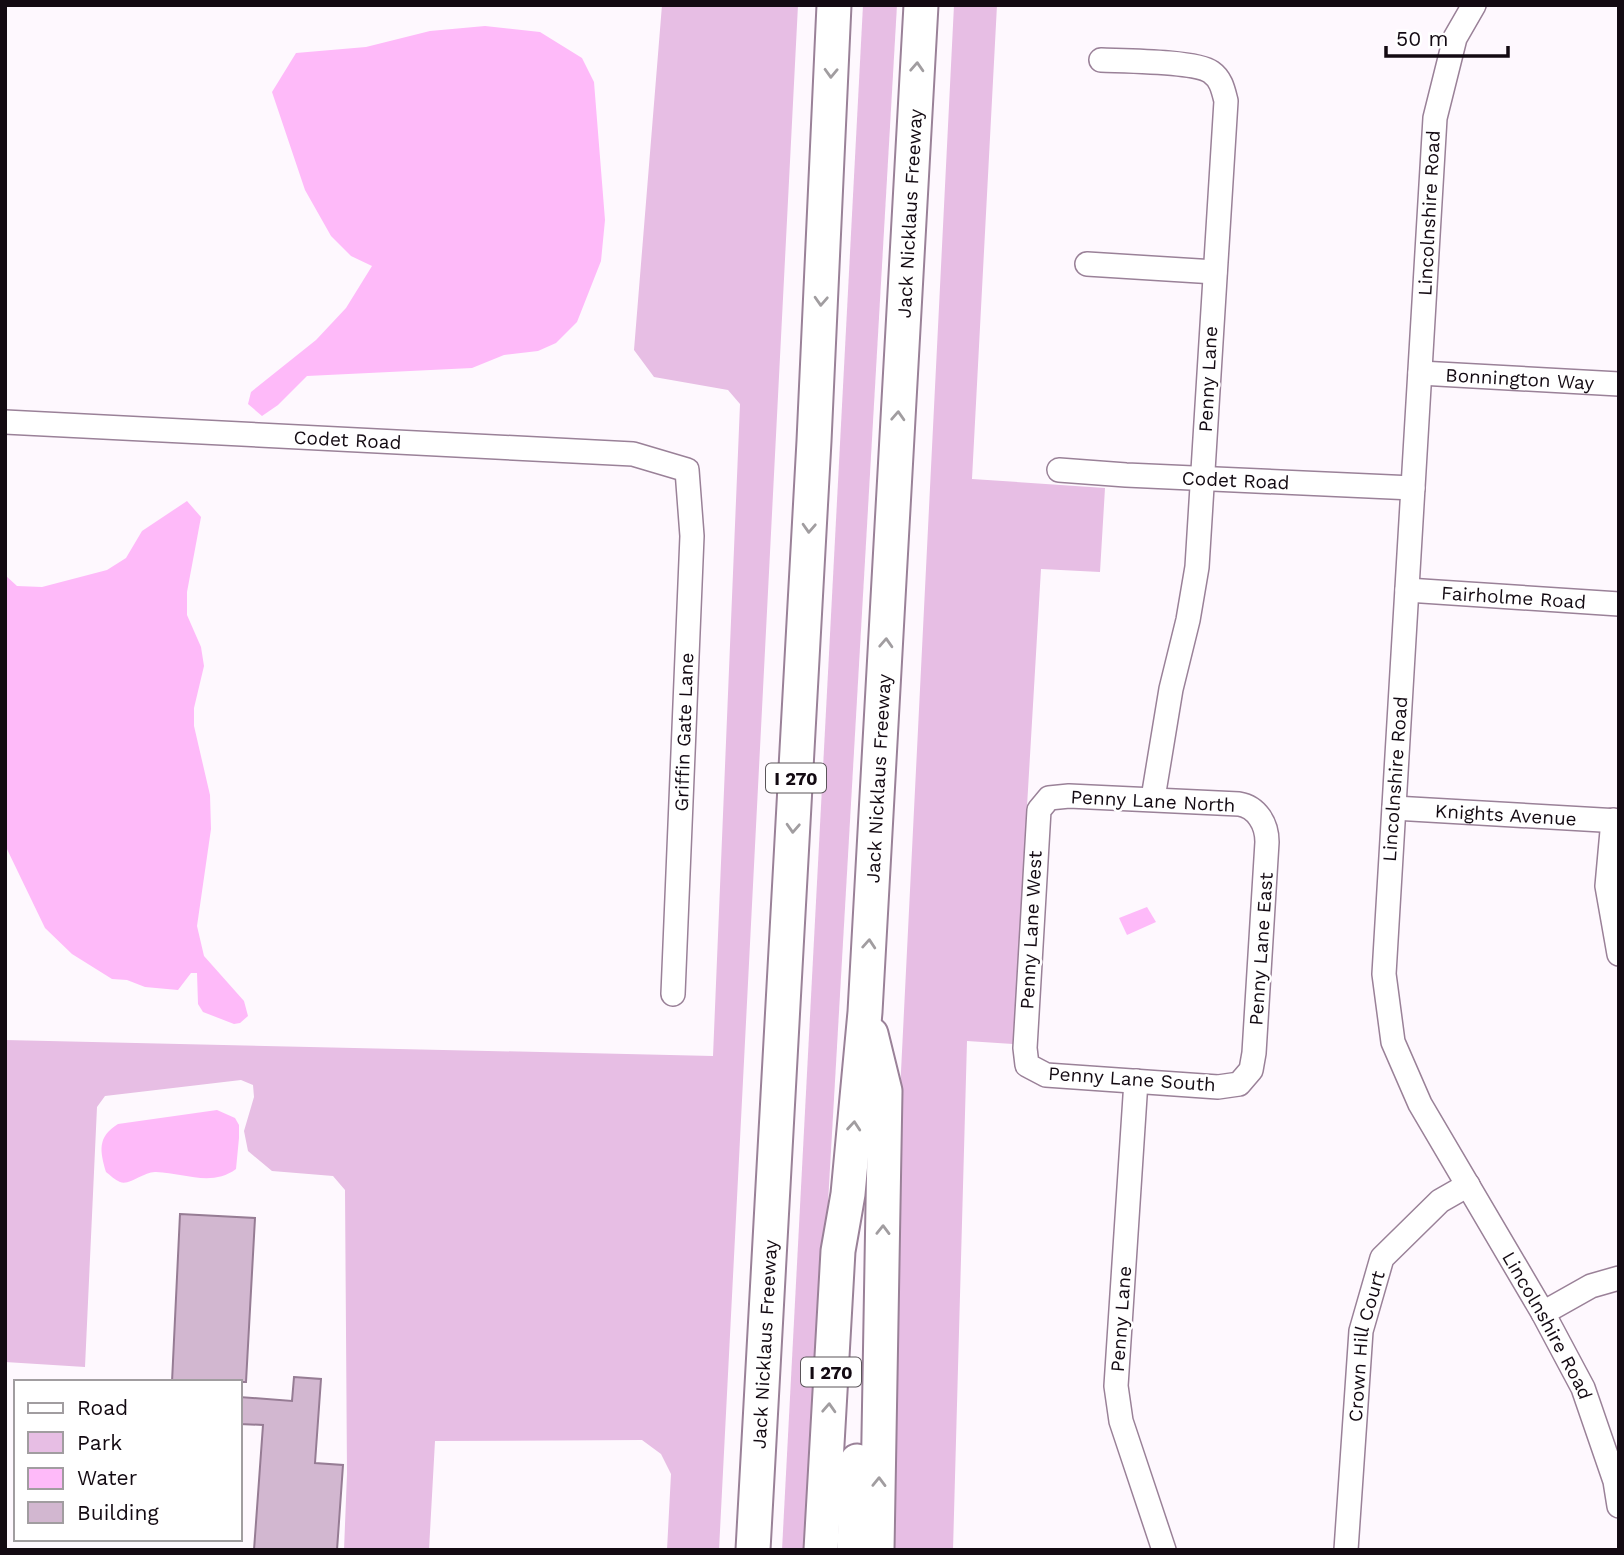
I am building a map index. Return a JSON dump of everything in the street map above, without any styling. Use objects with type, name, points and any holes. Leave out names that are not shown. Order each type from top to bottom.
[{"type":"highway","name":"Jack Nicklaus Freeway","points":[[753,1550],[813,452],[834,5]]},
{"type":"highway","name":"Jack Nicklaus Freeway","points":[[821,1550],[838,1251],[848,1194],[865,1012],[921,5]]},
{"type":"highway","points":[[865,1012],[885,1090],[877,1550]]},
{"type":"highway","points":[[848,1194],[863,1260],[854,1550]]},
{"type":"street","name":"Lincolnshire Road","points":[[1474,5],[1455,38],[1435,118],[1384,974],[1393,1042],[1420,1104],[1543,1313],[1583,1388],[1615,1481],[1618,1500]]},
{"type":"street","name":"Penny Lane","points":[[1101,60],[1194,66],[1210,71],[1222,84],[1226,101],[1197,567],[1188,620],[1171,689],[1153,798]]},
{"type":"street","points":[[1087,264],[1215,272]]},
{"type":"street","name":"Bonnington Way","points":[[1420,373],[1619,384]]},
{"type":"street","name":"Codet Road","points":[[5,422],[633,454],[687,470]]},
{"type":"street","name":"Griffin Gate Lane","points":[[673,994],[692,536],[687,470]]},
{"type":"street","name":"Codet Road","points":[[1059,470],[1413,488]]},
{"type":"street","name":"Fairholme Road","points":[[1407,590],[1619,604]]},
{"type":"street","name":"Penny Lane North","points":[[1049,798],[1153,798],[1239,804],[1256,811]]},
{"type":"street","name":"Penny Lane West","points":[[1027,1065],[1025,1048],[1037,825],[1040,810],[1049,798]]},
{"type":"street","name":"Knights Avenue","points":[[1394,808],[1616,820]]},
{"type":"street","name":"Penny Lane East","points":[[1239,1084],[1251,1070],[1257,1012],[1267,834],[1256,811]]},
{"type":"street","points":[[1616,820],[1607,886],[1619,954]]},
{"type":"street","name":"Penny Lane South","points":[[1027,1065],[1046,1075],[1218,1087],[1239,1084]]},
{"type":"street","name":"Penny Lane","points":[[1136,1082],[1116,1386],[1121,1421],[1164,1550]]},
{"type":"street","name":"Crown Hill Court","points":[[1346,1550],[1361,1331],[1382,1258],[1440,1201],[1468,1185]]},
{"type":"street","points":[[1543,1313],[1591,1286],[1619,1278]]},
{"type":"green space","points":[[662,5],[798,5],[719,1550],[667,1550],[671,1474],[661,1454],[642,1440],[435,1441],[429,1550],[344,1550],[347,1474],[345,1190],[333,1176],[272,1171],[248,1151],[244,1131],[254,1097],[253,1085],[241,1080],[105,1096],[97,1107],[85,1367],[5,1362],[5,1040],[713,1056],[740,404],[728,390],[654,377],[634,350]]},
{"type":"green space","points":[[863,5],[897,5],[808,1550],[782,1550]]},
{"type":"green space","points":[[954,5],[997,5],[972,479],[1105,488],[1100,572],[1041,569],[1013,1044],[967,1041],[953,1550],[884,1550],[889,1313]]},
{"type":"water","points":[[485,26],[540,32],[582,58],[594,82],[605,220],[601,261],[577,322],[556,343],[538,351],[504,355],[472,368],[307,376],[278,405],[262,416],[248,404],[251,392],[316,340],[346,308],[372,266],[351,256],[331,236],[305,190],[272,92],[296,53],[366,47],[430,31]]},
{"type":"water","points":[[187,501],[201,517],[187,592],[187,615],[201,647],[204,666],[194,708],[194,726],[210,795],[211,829],[197,926],[204,956],[244,1001],[248,1016],[240,1023],[234,1024],[203,1012],[198,1004],[197,973],[191,973],[178,990],[145,987],[127,980],[112,979],[72,954],[45,928],[5,845],[5,575],[17,586],[42,587],[107,570],[126,558],[142,531]]},
{"type":"water","points":[[1147,907],[1156,922],[1127,935],[1119,918]]},
{"type":"water","points":[[217,1110],[235,1118],[239,1125],[236,1169],[208,1178],[151,1172],[124,1183],[106,1172],[102,1157],[103,1139],[118,1124]]},
{"type":"building","points":[[180,1214],[255,1218],[246,1382],[172,1380]]},
{"type":"building","points":[[294,1377],[321,1379],[315,1463],[343,1465],[337,1550],[254,1550],[263,1425],[242,1424],[242,1397],[292,1401]]}]
